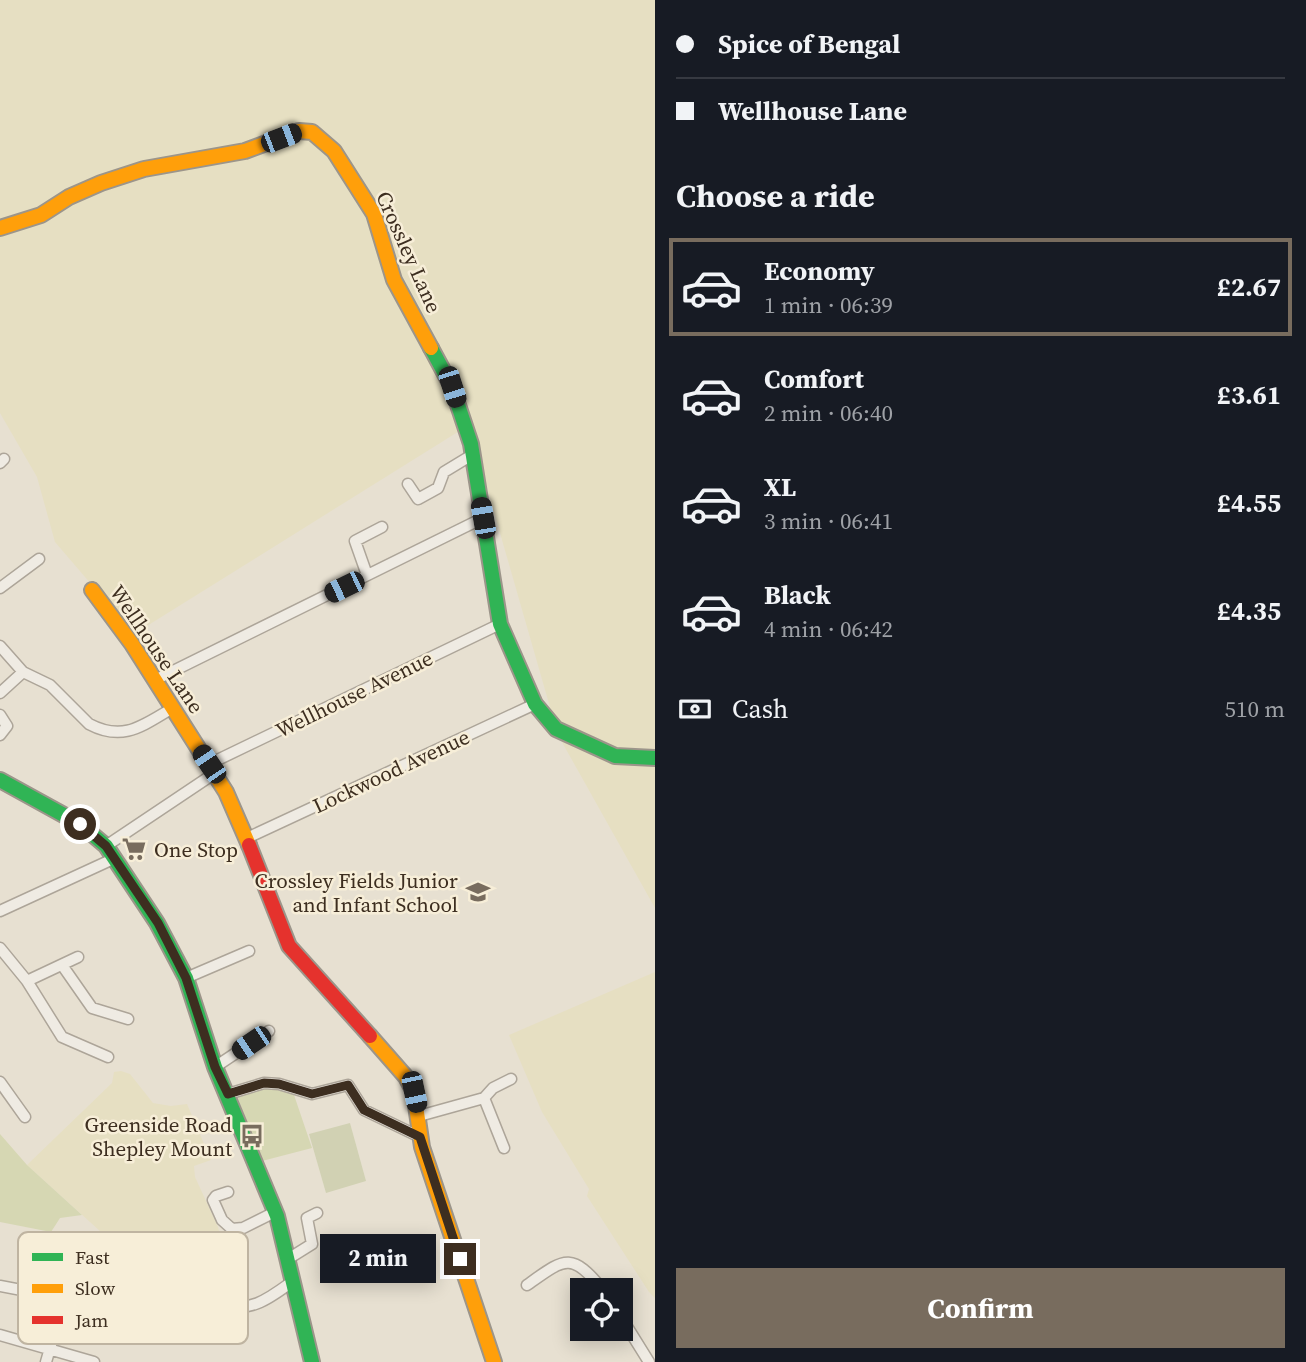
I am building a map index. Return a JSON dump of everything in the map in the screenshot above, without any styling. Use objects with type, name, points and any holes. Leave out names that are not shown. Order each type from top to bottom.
[{"type":"street","name":"Crossley Lane","points":[[0,228],[41,215],[69,197],[124,175],[246,151],[299,131],[312,132],[334,151],[374,214],[394,281],[452,387],[471,444],[500,624],[535,704],[556,729],[615,756],[655,758]]},
{"type":"street","points":[[408,484],[418,499],[438,488],[444,472],[472,455]]},
{"type":"street","points":[[155,680],[483,518]]},
{"type":"street","points":[[367,575],[355,541],[382,527]]},
{"type":"street","points":[[0,574],[5,584],[39,559]]},
{"type":"street","name":"Wellhouse Lane","points":[[92,590],[155,680],[226,792],[289,946],[406,1077],[414,1092],[420,1137],[494,1362]]},
{"type":"street","name":"Wellhouse Avenue","points":[[0,911],[110,852],[212,768],[500,624]]},
{"type":"street","points":[[0,646],[23,672],[50,685],[89,724],[109,732],[125,733],[134,730],[171,709]]},
{"type":"street","points":[[0,692],[23,672]]},
{"type":"street","name":"Lockwood Avenue","points":[[247,838],[535,704]]},
{"type":"street","points":[[0,715],[8,726],[0,736]]},
{"type":"street","points":[[0,780],[80,824],[110,852],[158,923],[186,978],[215,1067],[275,1212],[312,1362]]},
{"type":"street","points":[[0,948],[26,981],[62,1037],[108,1057]]},
{"type":"street","points":[[186,978],[249,951]]},
{"type":"street","points":[[26,981],[78,957]]},
{"type":"street","points":[[62,965],[92,1008],[128,1019]]},
{"type":"street","points":[[215,1067],[269,1031]]},
{"type":"street","points":[[419,1116],[484,1098],[493,1088],[511,1079]]},
{"type":"street","points":[[0,1082],[25,1117]]},
{"type":"street","points":[[228,1094],[264,1083],[279,1084],[312,1094],[348,1085],[364,1110],[420,1137]]},
{"type":"street","points":[[484,1098],[504,1148]]},
{"type":"street","points":[[228,1192],[216,1196],[213,1200],[222,1220],[232,1230],[243,1228],[275,1212]]},
{"type":"street","points":[[288,1259],[312,1244],[307,1218],[317,1213]]},
{"type":"street","points":[[527,1285],[555,1265],[573,1262],[586,1269],[593,1278]]},
{"type":"street","points":[[248,1306],[264,1303],[293,1281]]},
{"type":"street","points":[[0,1286],[18,1290]]},
{"type":"street","points":[[0,1335],[18,1340]]},
{"type":"street","points":[[633,1336],[649,1362]]},
{"type":"street","points":[[32,1344],[94,1362]]},
{"type":"street","points":[[46,1362],[51,1344]]},
{"type":"shaded area","points":[[0,0],[655,0],[655,908],[558,735],[469,425],[134,634],[55,542],[37,477],[0,413]]},
{"type":"shaded area","points":[[655,972],[655,1298],[587,1196],[589,1189],[542,1112],[509,1035]]},
{"type":"shaded area","points":[[114,1072],[130,1074],[153,1103],[171,1106],[187,1104],[211,1160],[194,1166],[195,1177],[219,1231],[101,1232],[27,1165],[112,1083]]},
{"type":"green space","points":[[267,1086],[293,1092],[312,1148],[262,1161],[237,1096]]},
{"type":"green space","points":[[350,1123],[366,1181],[326,1193],[309,1134]]},
{"type":"green space","points":[[0,1134],[27,1165],[82,1215],[60,1218],[51,1232],[0,1222]]},
{"type":"traffic: fast","points":[[431,348],[452,387],[471,444],[500,624],[535,704],[556,729],[615,756],[655,758]]},
{"type":"traffic: fast","points":[[0,780],[80,824],[106,846],[157,923],[186,978],[215,1067],[277,1216],[312,1362]]},
{"type":"traffic: slow","points":[[0,228],[41,215],[69,197],[144,169],[245,151],[299,131],[312,132],[334,151],[374,214],[394,280],[431,348]]},
{"type":"traffic: slow","points":[[92,590],[132,644],[226,792],[249,845]]},
{"type":"traffic: slow","points":[[370,1036],[406,1077],[414,1092],[422,1147],[494,1362]]},
{"type":"traffic: jam","points":[[249,845],[289,946],[370,1036]]},
{"type":"place","name":"One Stop","points":[[134,849]]},
{"type":"place","name":"Crossley Fields Junior and Infant School","points":[[478,892]]},
{"type":"place","name":"Greenside Road Shepley Mount","points":[[252,1136]]},
{"type":"route","points":[[80,824],[106,846],[158,923],[186,978],[215,1067],[228,1094],[264,1083],[291,1087],[306,1094],[348,1085],[364,1110],[420,1137],[460,1259]]}]
